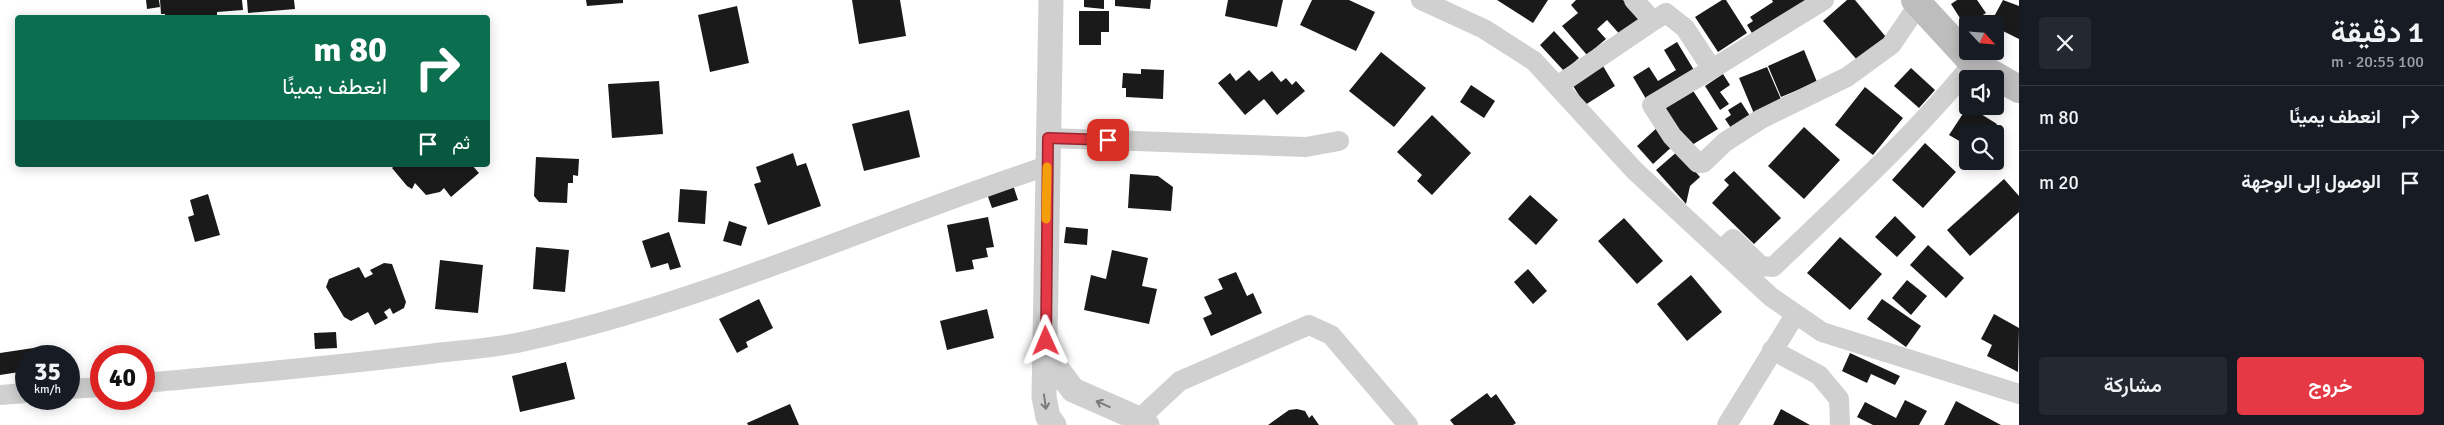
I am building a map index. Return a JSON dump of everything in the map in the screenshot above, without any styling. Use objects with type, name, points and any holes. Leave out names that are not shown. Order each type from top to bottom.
[{"type":"main road","points":[[1917,2],[1973,63],[2019,89]]},
{"type":"street","points":[[1051,0],[1044,397],[1048,416],[1054,425]]},
{"type":"street","points":[[1421,0],[1484,29],[1534,61],[1635,171],[1771,297],[1795,315],[1822,332],[2019,394]]},
{"type":"street","points":[[1634,0],[1653,21]]},
{"type":"street","points":[[1824,0],[1652,105],[1672,136],[1698,164],[1703,163],[1725,142],[1761,119],[1847,77],[1891,45],[1917,2]]},
{"type":"street","points":[[1557,86],[1666,13],[1685,28],[1712,69]]},
{"type":"street","points":[[1721,251],[1733,239],[1760,266],[1773,267],[1881,164],[1942,101],[1973,63]]},
{"type":"street","points":[[1048,138],[1306,146],[1339,142]]},
{"type":"street","points":[[155,382],[372,361],[524,342],[635,314],[844,242],[996,183],[1047,166]]},
{"type":"street","points":[[1727,425],[1795,315]]},
{"type":"street","points":[[1046,341],[1058,370],[1073,390],[1143,422],[1180,381],[1309,325],[1331,335],[1408,425]]},
{"type":"street","points":[[1772,350],[1819,374],[1839,399],[1840,425]]},
{"type":"street","points":[[0,395],[15,394]]},
{"type":"building","points":[[146,0],[159,0],[160,7],[147,9]]},
{"type":"building","points":[[160,0],[242,0],[243,10],[217,12],[217,15],[161,14]]},
{"type":"building","points":[[247,0],[294,0],[295,9],[248,13]]},
{"type":"building","points":[[586,0],[623,0],[623,3],[587,6]]},
{"type":"building","points":[[852,0],[900,0],[906,36],[859,44]]},
{"type":"building","points":[[1084,0],[1104,0],[1104,9],[1084,7]]},
{"type":"building","points":[[1115,0],[1151,0],[1150,9],[1115,6]]},
{"type":"building","points":[[1228,0],[1283,0],[1277,27],[1225,16]]},
{"type":"building","points":[[1312,0],[1349,0],[1375,12],[1356,51],[1300,25]]},
{"type":"building","points":[[1497,0],[1548,0],[1533,23]]},
{"type":"building","points":[[1576,0],[1623,0],[1642,21],[1623,38],[1607,20],[1597,29],[1606,39],[1587,55],[1562,26],[1578,13],[1571,5]]},
{"type":"building","points":[[1722,0],[1726,0],[1747,33],[1718,52],[1695,17]]},
{"type":"building","points":[[1772,0],[1806,0],[1755,38],[1747,25],[1753,21],[1750,17],[1773,2]]},
{"type":"building","points":[[1847,0],[1855,0],[1886,37],[1858,61],[1823,21]]},
{"type":"building","points":[[1957,0],[1977,0],[1986,13],[1983,15],[1959,15],[1959,17],[1951,4]]},
{"type":"building","points":[[2003,0],[2019,6],[2019,39],[2004,32],[2004,15],[1995,15]]},
{"type":"building","points":[[737,6],[749,63],[710,72],[698,15]]},
{"type":"building","points":[[1079,11],[1109,11],[1109,32],[1101,32],[1101,45],[1079,45]]},
{"type":"building","points":[[1554,31],[1579,58],[1564,71],[1540,45]]},
{"type":"building","points":[[1677,42],[1697,75],[1649,104],[1633,77],[1649,67],[1658,81],[1676,70],[1664,50]]},
{"type":"building","points":[[1804,50],[1817,82],[1781,97],[1768,66]]},
{"type":"building","points":[[1381,52],[1426,88],[1394,127],[1349,91]]},
{"type":"building","points":[[1603,66],[1615,86],[1585,105],[1570,81]]},
{"type":"building","points":[[1767,67],[1783,104],[1755,116],[1739,78]]},
{"type":"building","points":[[1911,68],[1935,90],[1919,108],[1894,86]]},
{"type":"building","points":[[1141,69],[1164,70],[1163,99],[1126,97],[1126,88],[1122,88],[1123,73],[1141,74]]},
{"type":"building","points":[[1249,70],[1259,81],[1272,71],[1281,82],[1286,78],[1292,85],[1296,81],[1305,91],[1277,115],[1264,99],[1245,115],[1218,83],[1230,73],[1236,81]]},
{"type":"building","points":[[1723,74],[1730,85],[1720,92],[1729,104],[1720,110],[1705,86]]},
{"type":"building","points":[[659,81],[663,134],[612,138],[608,84]]},
{"type":"building","points":[[1471,85],[1495,101],[1484,118],[1460,102]]},
{"type":"building","points":[[1690,86],[1718,129],[1687,148],[1660,105]]},
{"type":"building","points":[[1865,87],[1903,118],[1873,155],[1835,125]]},
{"type":"building","points":[[1741,102],[1752,119],[1733,131],[1725,119],[1731,115],[1728,110]]},
{"type":"building","points":[[909,110],[920,157],[864,171],[852,124]]},
{"type":"building","points":[[1432,115],[1471,153],[1432,195],[1417,181],[1422,175],[1397,152]]},
{"type":"building","points":[[1962,115],[1982,115],[1997,124],[1959,125],[1959,141],[1949,135]]},
{"type":"building","points":[[1659,126],[1675,144],[1653,164],[1637,146]]},
{"type":"building","points":[[1804,127],[1840,160],[1804,199],[1768,166]]},
{"type":"building","points":[[1925,143],[1956,172],[1923,208],[1892,180]]},
{"type":"building","points":[[1678,151],[1700,177],[1690,186],[1686,204],[1656,170]]},
{"type":"building","points":[[793,153],[797,166],[806,163],[821,206],[768,225],[754,184],[761,182],[756,167]]},
{"type":"building","points":[[536,157],[579,159],[578,176],[573,175],[573,183],[568,183],[567,203],[539,202],[534,196]]},
{"type":"building","points":[[474,167],[479,173],[451,197],[444,188],[440,192],[426,195],[415,183],[412,189],[407,186],[392,168]]},
{"type":"building","points":[[1734,171],[1781,218],[1754,244],[1712,203],[1729,185],[1724,180]]},
{"type":"building","points":[[1130,174],[1158,176],[1173,187],[1171,211],[1128,208]]},
{"type":"building","points":[[2004,179],[2019,196],[2019,212],[1970,256],[1947,230]]},
{"type":"building","points":[[1013,185],[1018,200],[992,208],[987,194]]},
{"type":"building","points":[[680,189],[707,191],[705,224],[678,222]]},
{"type":"building","points":[[208,194],[220,235],[195,242],[188,217],[194,215],[190,200]]},
{"type":"building","points":[[1530,195],[1558,220],[1536,245],[1508,219]]},
{"type":"building","points":[[1895,216],[1916,237],[1897,257],[1875,237]]},
{"type":"building","points":[[988,217],[994,247],[986,248],[988,257],[972,260],[974,269],[956,272],[947,225]]},
{"type":"building","points":[[1624,218],[1663,261],[1637,284],[1598,241]]},
{"type":"building","points":[[729,221],[747,227],[741,246],[723,241]]},
{"type":"building","points":[[1066,227],[1088,229],[1087,245],[1064,243]]},
{"type":"building","points":[[669,232],[681,267],[670,270],[668,263],[651,268],[642,241]]},
{"type":"building","points":[[1840,237],[1882,274],[1850,310],[1807,273]]},
{"type":"building","points":[[1928,245],[1964,278],[1946,298],[1910,265]]},
{"type":"building","points":[[536,247],[569,250],[565,292],[533,289]]},
{"type":"building","points":[[1112,250],[1148,258],[1142,286],[1157,289],[1149,324],[1084,310],[1091,275],[1106,279]]},
{"type":"building","points":[[440,260],[483,265],[478,313],[435,309]]},
{"type":"building","points":[[384,263],[392,264],[406,302],[404,308],[393,314],[390,308],[384,312],[388,318],[375,325],[368,312],[351,321],[344,317],[326,287],[329,279],[359,267],[365,278],[373,274],[370,270]]},
{"type":"building","points":[[1528,269],[1547,291],[1533,304],[1514,282]]},
{"type":"building","points":[[1236,272],[1247,296],[1253,293],[1262,313],[1211,336],[1203,318],[1212,314],[1204,297],[1223,289],[1218,279]]},
{"type":"building","points":[[1691,275],[1722,312],[1687,341],[1657,304]]},
{"type":"building","points":[[1907,280],[1927,296],[1911,315],[1892,298]]},
{"type":"building","points":[[759,299],[773,328],[746,342],[748,347],[737,353],[719,319]]},
{"type":"building","points":[[1882,299],[1921,326],[1906,347],[1867,319]]},
{"type":"building","points":[[987,309],[994,338],[947,350],[940,321]]},
{"type":"building","points":[[1994,314],[2019,328],[2018,372],[1987,356],[1992,345],[1981,339]]},
{"type":"building","points":[[336,332],[337,348],[315,349],[314,333]]},
{"type":"building","points":[[15,351],[15,373],[0,375],[0,353]]},
{"type":"building","points":[[1850,353],[1900,376],[1895,385],[1871,374],[1867,383],[1842,371]]},
{"type":"building","points":[[566,362],[575,399],[520,412],[512,376]]},
{"type":"building","points":[[1487,393],[1491,398],[1496,394],[1516,423],[1513,425],[1454,425],[1450,420]]},
{"type":"building","points":[[1905,400],[1927,411],[1919,425],[1873,425],[1857,417],[1865,402],[1896,418]]},
{"type":"building","points":[[1956,401],[2001,425],[1944,425]]},
{"type":"building","points":[[790,404],[799,425],[748,425],[747,423]]},
{"type":"building","points":[[1781,409],[1810,425],[1773,425]]},
{"type":"building","points":[[1289,410],[1305,411],[1309,418],[1312,415],[1319,425],[1268,425]]},
{"type":"slow traffic","points":[[1046,219],[1047,167]]},
{"type":"route","points":[[1046,341],[1045,253],[1048,138],[1108,140]]}]
